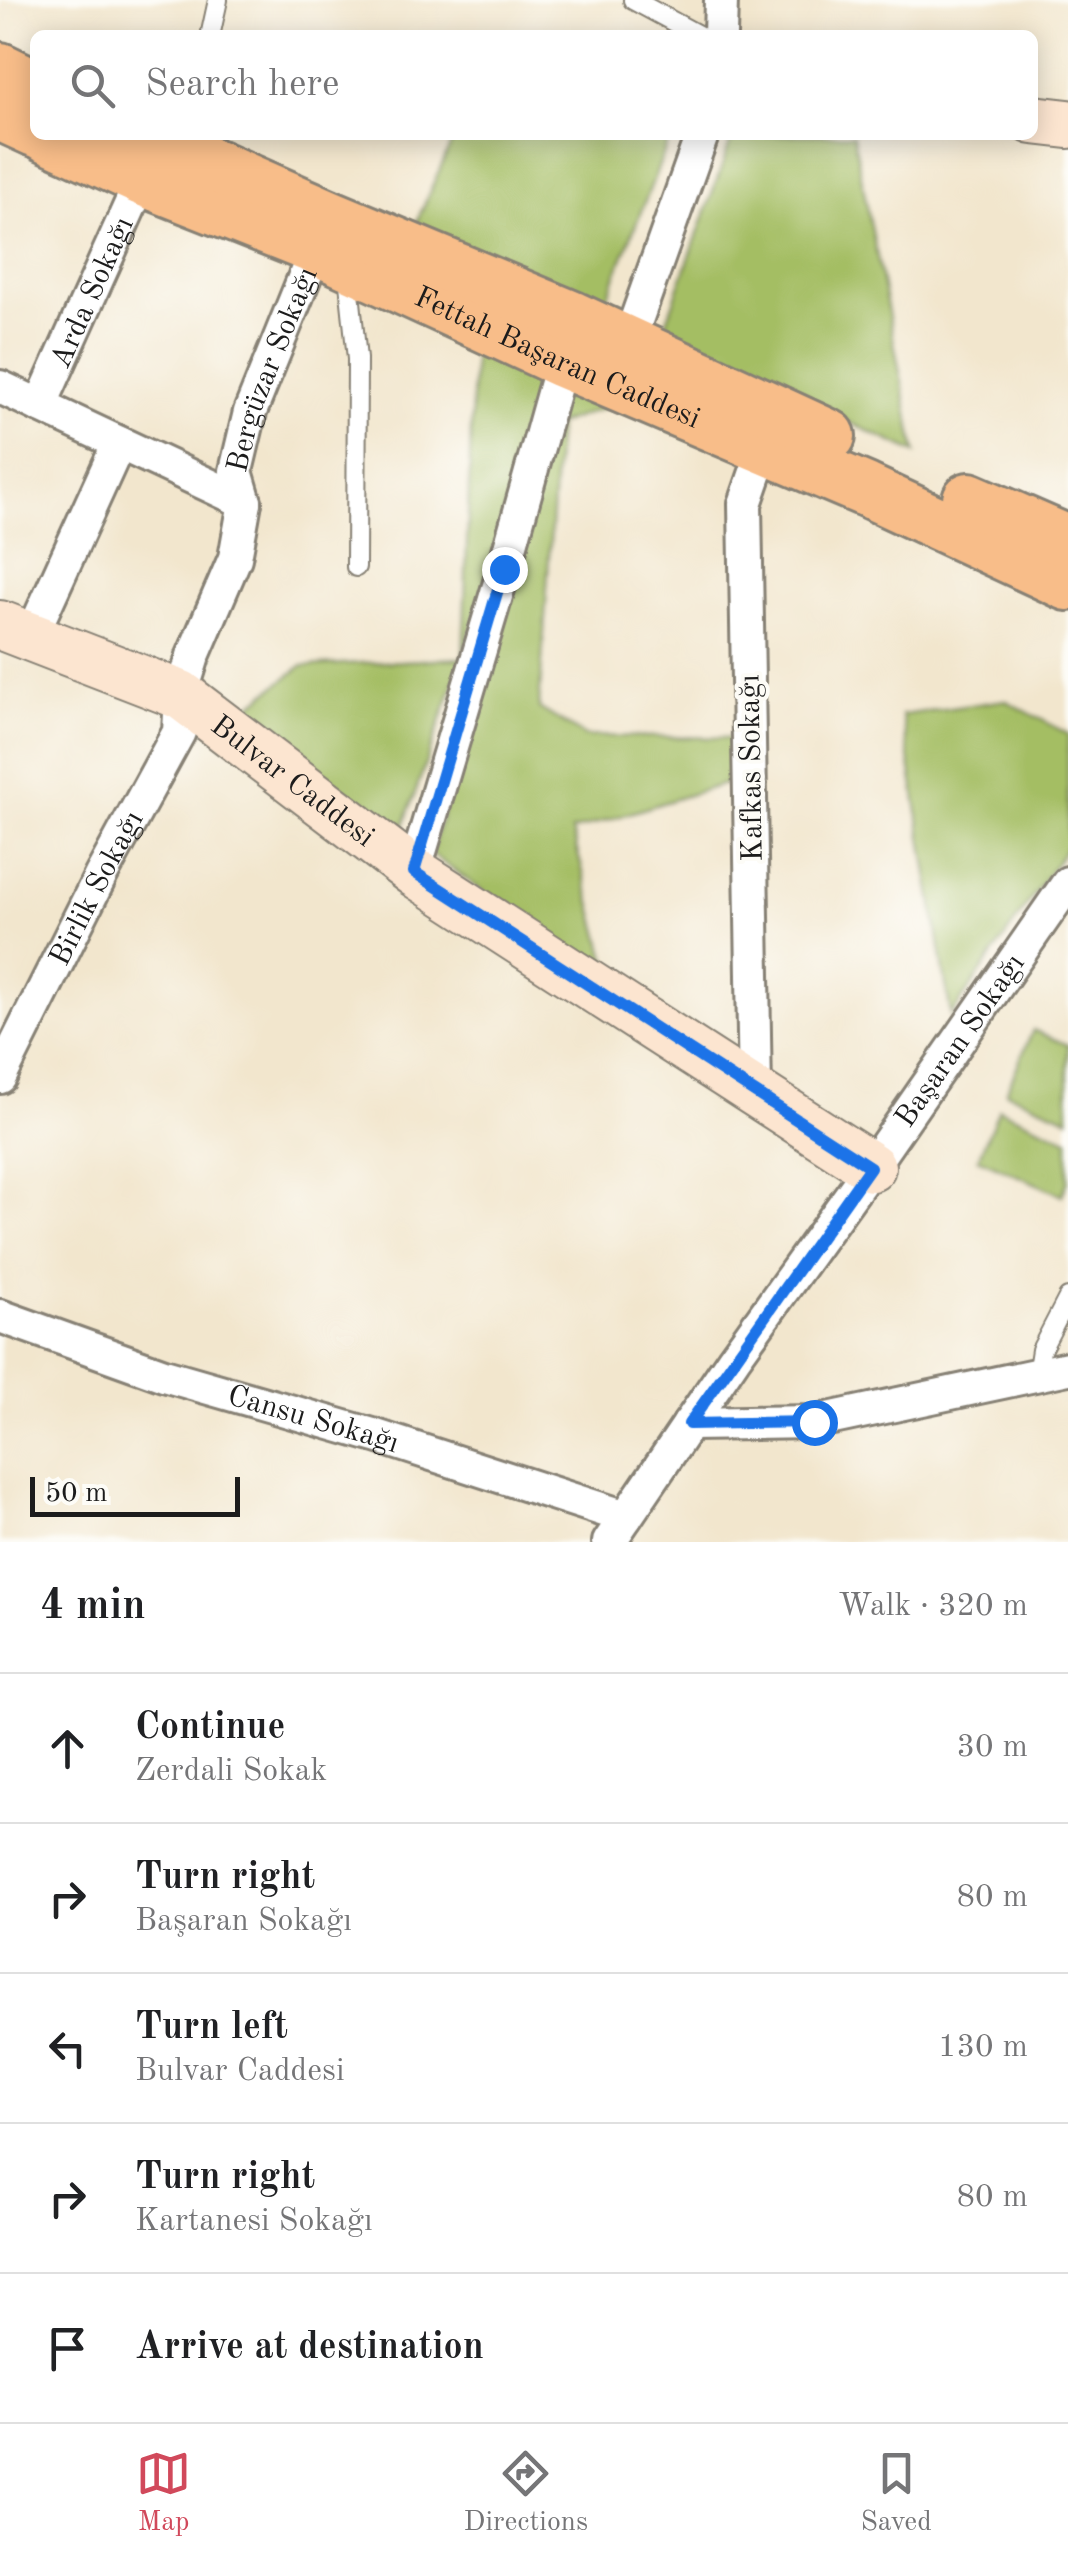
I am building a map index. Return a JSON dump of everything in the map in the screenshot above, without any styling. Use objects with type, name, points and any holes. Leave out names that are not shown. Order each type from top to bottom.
[{"type":"main road","name":"Fettah Başaran Caddesi","points":[[103,140],[331,242],[562,361],[765,446],[1068,584]]},
{"type":"main road","name":"Fettah Başaran Caddesi","points":[[331,242],[628,343],[1068,542]]},
{"type":"street","points":[[720,30],[721,0]]},
{"type":"street","points":[[1038,121],[1068,124]]},
{"type":"street","points":[[628,343],[700,140]]},
{"type":"street","name":"Arda Sokağı","points":[[40,406],[144,157]]},
{"type":"street","name":"Bergüzar Sokağı","points":[[181,694],[234,558],[245,502],[236,471],[250,412],[331,242]]},
{"type":"street","points":[[414,872],[562,361]]},
{"type":"street","points":[[0,387],[245,502]]},
{"type":"street","points":[[15,631],[119,443]]},
{"type":"street","name":"Kafkas Sokağı","points":[[755,1093],[746,504],[765,446]]},
{"type":"street","name":"Bulvar Caddesi","points":[[15,631],[181,694],[414,872],[870,1167]]},
{"type":"street","name":"Birlik Sokağı","points":[[0,1078],[100,876],[179,732],[181,694]]},
{"type":"street","name":"Başaran Sokağı","points":[[618,1529],[1068,882]]},
{"type":"street","name":"Cansu Sokağı","points":[[0,1316],[164,1375],[376,1436],[618,1529]]},
{"type":"street","points":[[689,1424],[814,1422],[1052,1372]]},
{"type":"lane","points":[[210,30],[218,0]]},
{"type":"lane","points":[[633,0],[689,30]]},
{"type":"lane","points":[[331,242],[358,359],[356,567]]},
{"type":"lane","points":[[1052,1372],[1041,1350],[1068,1298]]},
{"type":"green space","points":[[453,140],[669,140],[602,311],[413,230]]},
{"type":"green space","points":[[731,140],[854,140],[916,453],[661,337]]},
{"type":"green space","points":[[474,341],[543,374],[463,658]]},
{"type":"green space","points":[[563,390],[607,407],[558,424],[539,708],[585,736],[736,738],[737,780],[572,831],[613,984],[431,854]]},
{"type":"green space","points":[[463,658],[402,830],[236,716],[302,666]]},
{"type":"green space","points":[[1005,700],[1068,734],[1068,845],[951,1016],[902,715]]},
{"type":"green space","points":[[1033,1030],[1068,1045],[1068,1118],[1006,1092]]},
{"type":"green space","points":[[999,1109],[1068,1139],[1068,1181],[1062,1195],[978,1158]]},
{"type":"route","points":[[504,569],[414,872],[870,1167],[689,1424],[814,1422]]}]
